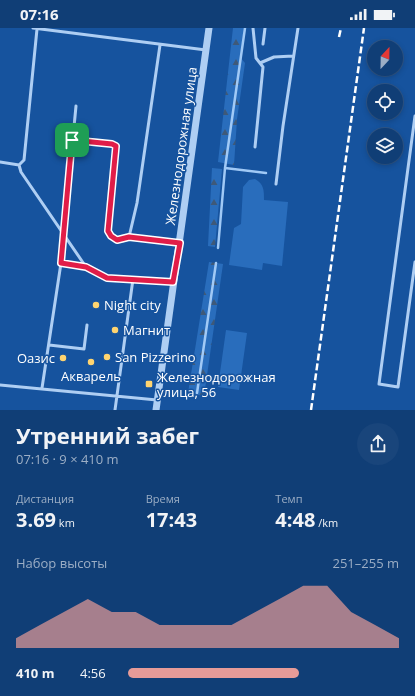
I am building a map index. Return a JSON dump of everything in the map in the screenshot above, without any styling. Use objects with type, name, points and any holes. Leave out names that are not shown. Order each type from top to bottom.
[{"type":"street","name":"Железнодорожная улица","points":[[156,410],[209,28]]},
{"type":"lane","points":[[19,165],[24,160],[35,28],[206,50]]},
{"type":"lane","points":[[253,28],[256,58],[263,68],[255,147]]},
{"type":"lane","points":[[262,44],[265,28]]},
{"type":"lane","points":[[276,184],[298,28]]},
{"type":"lane","points":[[129,237],[137,203],[160,45]]},
{"type":"lane","points":[[260,63],[274,57],[293,56]]},
{"type":"lane","points":[[42,388],[61,263],[76,106]]},
{"type":"lane","points":[[415,116],[379,384],[398,387],[415,262]]},
{"type":"lane","points":[[72,140],[112,144],[116,146],[108,231],[111,236],[117,240],[129,237],[180,243]]},
{"type":"lane","points":[[0,162],[19,165]]},
{"type":"lane","points":[[19,165],[21,172],[86,267]]},
{"type":"lane","points":[[61,263],[86,267],[107,278],[173,282]]},
{"type":"lane","points":[[115,410],[133,279]]},
{"type":"lane","points":[[49,345],[84,349],[87,325]]},
{"type":"lane","points":[[0,385],[158,400]]},
{"type":"green space","points":[[233,28],[244,28],[240,57],[245,63],[237,119],[234,165],[218,162]]},
{"type":"green space","points":[[212,168],[222,169],[215,247],[208,246]]},
{"type":"green space","points":[[255,179],[263,188],[264,200],[288,202],[282,266],[263,263],[262,270],[229,265],[234,228],[241,224],[243,187],[249,180]]},
{"type":"green space","points":[[209,262],[223,264],[204,396],[188,393]]},
{"type":"green space","points":[[226,330],[247,333],[239,390],[218,387]]},
{"type":"waterway","points":[[218,248],[225,168],[245,28]]},
{"type":"waterway","points":[[225,168],[266,173]]},
{"type":"waterway","points":[[197,393],[216,263]]},
{"type":"railway","points":[[339,37],[341,28]]},
{"type":"railway","points":[[311,410],[364,28]]},
{"type":"place","name":"Night city","points":[[96,305]]},
{"type":"place","name":"Магнит","points":[[115,330]]},
{"type":"place","name":"San Pizzerino","points":[[107,357]]},
{"type":"place","name":"Оазис","points":[[63,358]]},
{"type":"place","name":"Акварель","points":[[91,362]]},
{"type":"place","name":"Железнодорожная улица, 56","points":[[149,384]]},
{"type":"route","points":[[72,140],[112,144],[116,146],[108,231],[111,236],[117,240],[129,237],[180,243],[173,282],[166,280],[107,278],[86,267],[61,263],[72,140]]}]
